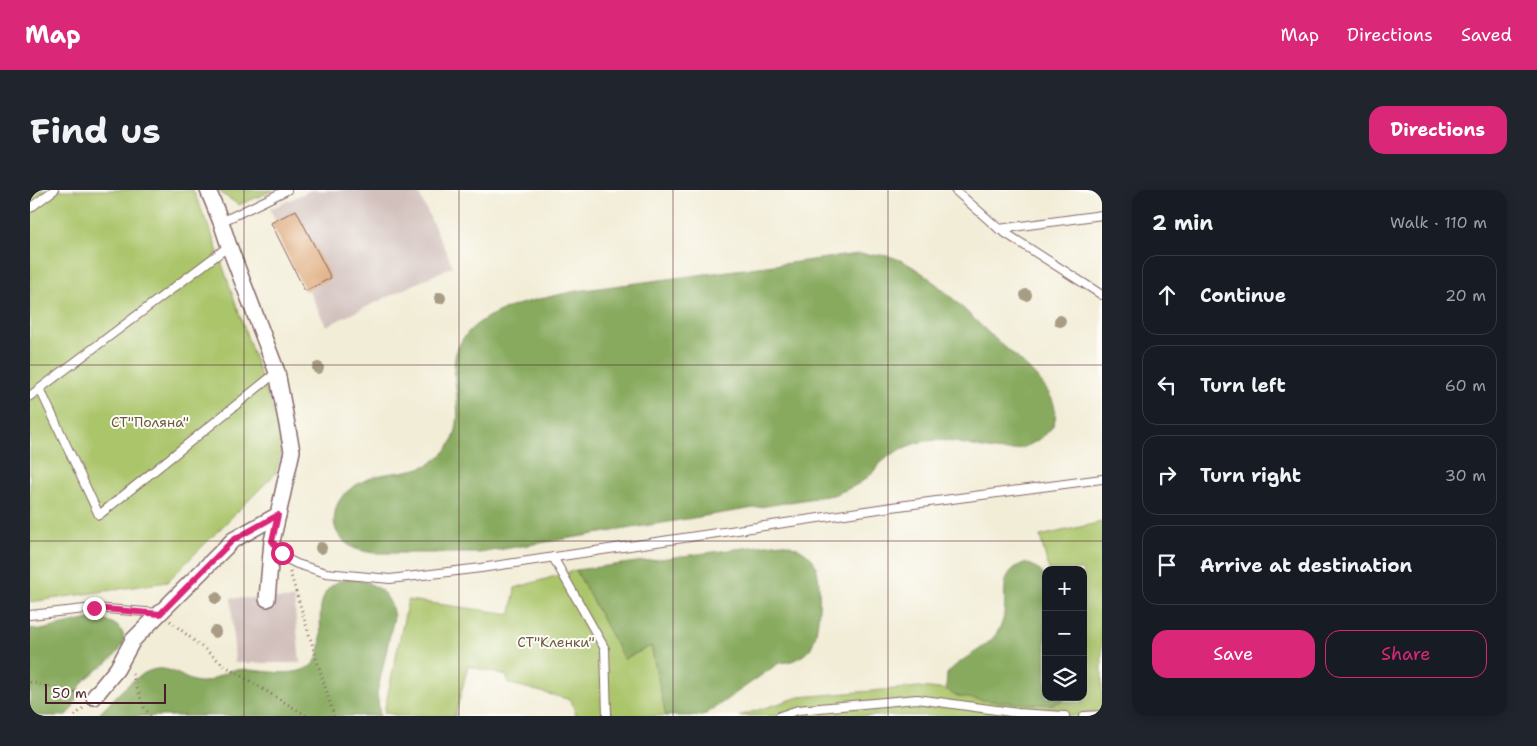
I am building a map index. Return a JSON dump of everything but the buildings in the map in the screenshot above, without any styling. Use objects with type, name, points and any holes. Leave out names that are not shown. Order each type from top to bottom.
[{"type":"street","points":[[208,190],[277,372],[292,451],[272,541],[267,599]]},
{"type":"street","points":[[94,697],[117,669],[127,648],[140,632],[233,540],[278,515]]},
{"type":"lane","points":[[30,208],[54,190]]},
{"type":"lane","points":[[221,222],[287,190]]},
{"type":"lane","points":[[955,190],[999,229],[1102,295]]},
{"type":"lane","points":[[999,229],[1102,215]]},
{"type":"lane","points":[[30,396],[228,246]]},
{"type":"lane","points":[[40,389],[99,515],[277,372]]},
{"type":"lane","points":[[272,541],[285,558],[297,564],[326,573],[390,579],[553,557],[889,507],[1102,479]]},
{"type":"lane","points":[[553,557],[605,649],[607,716]]},
{"type":"lane","points":[[30,615],[94,608],[160,614]]},
{"type":"lane","points":[[780,716],[798,710],[917,699],[1018,713],[1065,716]]},
{"type":"lane","points":[[1084,716],[1102,715]]},
{"type":"path","points":[[285,558],[334,716]]},
{"type":"path","points":[[160,614],[225,666],[307,716]]},
{"type":"path","points":[[127,648],[137,690],[144,707],[151,716]]},
{"type":"path","points":[[30,682],[94,697]]},
{"type":"shaded area","points":[[311,190],[417,190],[453,266],[326,326],[270,209]]},
{"type":"shaded area","points":[[231,598],[294,599],[300,663],[235,663]]},
{"type":"green space","name":"СТ\"Поляна\"","points":[[30,190],[193,190],[212,235],[284,443],[275,474],[167,582],[30,602]]},
{"type":"green space","points":[[220,190],[274,190],[239,205],[221,193]]},
{"type":"green space","points":[[858,254],[892,257],[918,270],[944,291],[1029,369],[1051,397],[1055,411],[1053,425],[1042,437],[1024,447],[1004,451],[955,442],[926,441],[897,451],[861,482],[833,495],[479,553],[374,553],[352,547],[344,542],[337,533],[334,520],[335,513],[340,500],[349,490],[361,482],[374,477],[414,470],[427,465],[447,449],[454,437],[457,425],[454,370],[456,353],[464,338],[475,326],[490,316],[507,308],[576,291]]},
{"type":"green space","points":[[1102,522],[1102,716],[739,716],[799,697],[919,687],[1042,699],[1042,701],[1083,703],[1083,701],[1087,701],[1087,566],[1048,566],[1040,536]]},
{"type":"green space","points":[[782,543],[796,547],[804,552],[814,562],[817,570],[819,580],[818,620],[810,649],[796,659],[779,663],[703,716],[666,716],[651,646],[624,659],[576,570]]},
{"type":"green space","points":[[1024,563],[1037,568],[1042,573],[1042,701],[1060,701],[1053,704],[973,699],[952,694],[946,688],[947,674],[961,661],[984,646],[997,632],[1004,614],[1006,581],[1009,574]]},
{"type":"green space","name":"СТ\"Кленки\"","points":[[576,570],[624,659],[651,646],[666,716],[576,716],[571,700],[508,683],[507,676],[468,666],[455,716],[399,716],[384,712],[408,600],[511,614],[515,588]]},
{"type":"green space","points":[[351,578],[368,583],[380,590],[389,601],[394,617],[377,693],[380,716],[97,716],[127,686],[145,673],[154,670],[168,670],[190,680],[203,682],[235,670],[244,669],[288,673],[309,667],[317,659],[320,647],[321,606],[325,593],[335,584]]},
{"type":"green space","points":[[89,619],[115,624],[121,630],[124,637],[123,645],[112,659],[83,682],[73,707],[65,716],[30,716],[30,628],[41,630]]},
{"type":"route","points":[[94,608],[160,614],[233,540],[242,533],[278,515],[272,541],[282,553]]}]
